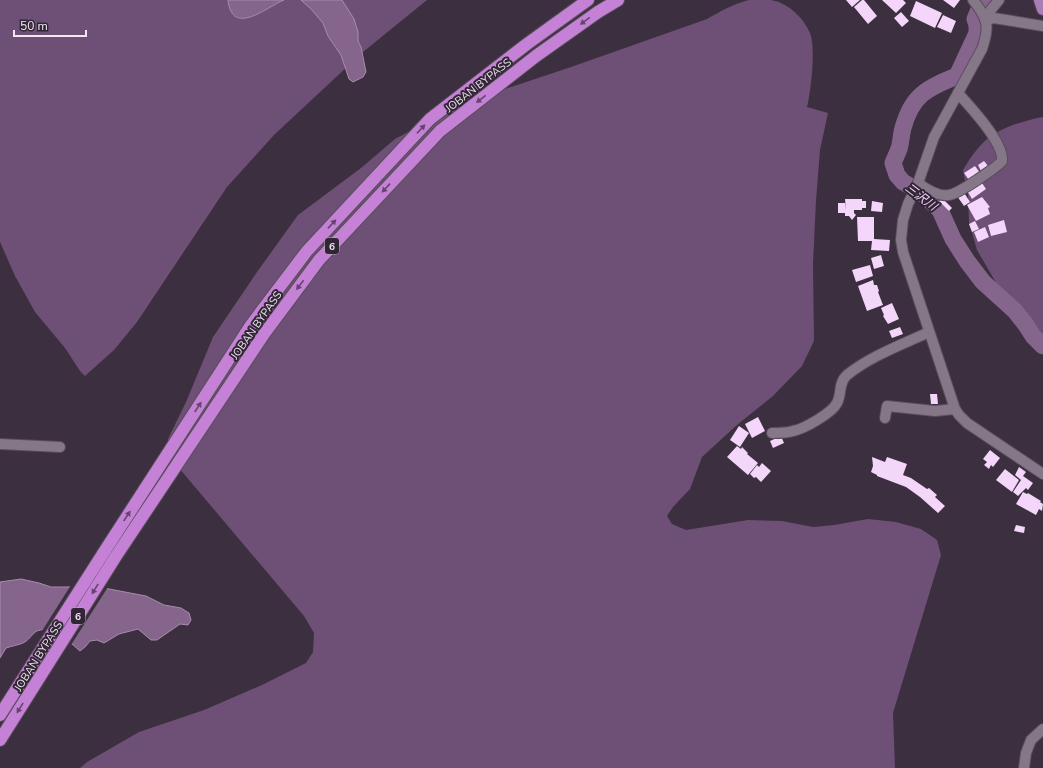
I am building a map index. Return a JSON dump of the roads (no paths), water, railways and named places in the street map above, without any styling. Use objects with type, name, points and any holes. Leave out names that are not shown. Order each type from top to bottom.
[{"type":"highway","name":"JOBAN BYPASS","points":[[0,715],[251,325],[307,251],[430,120],[527,44],[588,0]]},
{"type":"highway","name":"JOBAN BYPASS","points":[[0,740],[116,556],[264,334],[319,260],[440,131],[536,56],[598,12],[618,0]]},
{"type":"main road","points":[[1040,0],[1043,9]]},
{"type":"street","points":[[973,0],[984,14],[987,27],[986,37],[982,49],[934,137],[918,183],[908,204],[903,220],[901,240],[904,259],[955,409],[967,423],[1043,474]]},
{"type":"street","points":[[985,19],[999,0]]},
{"type":"street","points":[[985,19],[994,18],[1043,26]]},
{"type":"street","points":[[918,183],[934,192],[950,195],[973,182],[1002,161],[1002,155],[990,131],[958,93]]},
{"type":"street","points":[[772,433],[794,431],[805,427],[829,412],[836,405],[841,383],[850,373],[884,352],[929,332]]},
{"type":"street","points":[[885,418],[887,406],[934,411],[955,409]]},
{"type":"street","points":[[0,444],[60,447]]},
{"type":"street","points":[[1024,768],[1026,753],[1032,740],[1043,729]]},
{"type":"waterway","name":"三沢川","points":[[983,0],[975,19],[977,33],[957,76],[929,89],[916,100],[907,117],[902,131],[899,149],[893,163],[897,175],[903,182],[922,193],[940,210],[953,239],[967,261],[983,282],[1015,311],[1033,336],[1043,346]]}]
